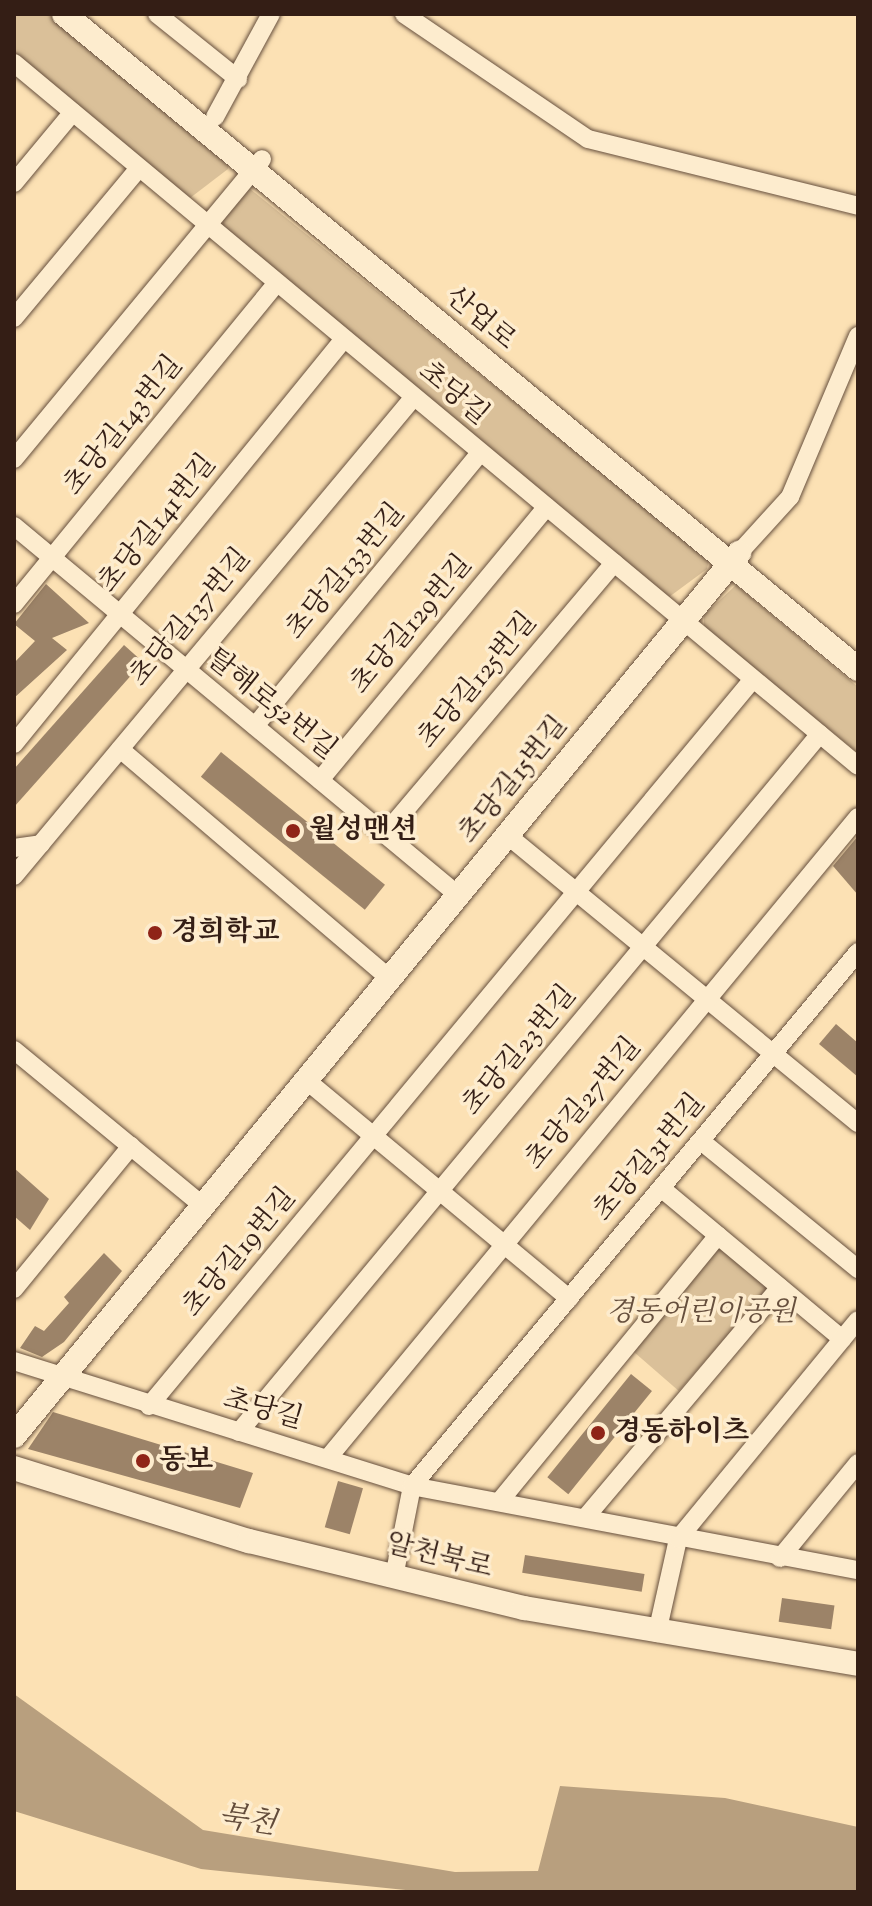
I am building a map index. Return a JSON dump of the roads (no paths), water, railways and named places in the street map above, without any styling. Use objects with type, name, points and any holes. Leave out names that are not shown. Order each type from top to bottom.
[{"type":"street","name":"산업로","points":[[64,14],[258,164],[734,560],[858,669]]},
{"type":"street","name":"산업로","points":[[88,14],[215,117],[258,164]]},
{"type":"street","points":[[157,14],[238,79]]},
{"type":"street","points":[[215,117],[271,14]]},
{"type":"street","points":[[404,14],[588,139],[858,206]]},
{"type":"street","name":"초당길","points":[[14,63],[858,766]]},
{"type":"street","points":[[14,183],[73,112]]},
{"type":"street","points":[[14,459],[258,164]]},
{"type":"street","points":[[14,318],[139,168]]},
{"type":"street","name":"초당길143번길","points":[[14,604],[276,284]]},
{"type":"street","points":[[734,560],[790,497],[858,336]]},
{"type":"street","name":"초당길141번길","points":[[14,744],[344,339]]},
{"type":"street","name":"초당길137번길","points":[[14,876],[413,398]]},
{"type":"street","name":"초당길133번길","points":[[255,726],[480,453]]},
{"type":"street","name":"초당길129번길","points":[[320,780],[547,507]]},
{"type":"street","name":"탈해로52번길","points":[[14,526],[458,895]]},
{"type":"street","name":"산업로","points":[[734,560],[858,647]]},
{"type":"street","name":"초당길15번길","points":[[62,1376],[734,560]]},
{"type":"street","name":"초당길125번길","points":[[385,834],[614,563]]},
{"type":"street","name":"초당길19번길","points":[[149,1406],[753,679]]},
{"type":"street","name":"초당길23번길","points":[[239,1432],[820,734]]},
{"type":"street","points":[[120,749],[389,978]]},
{"type":"street","name":"초당길27번길","points":[[328,1458],[858,817]]},
{"type":"street","points":[[507,835],[858,1123]]},
{"type":"street","points":[[14,848],[41,844]]},
{"type":"street","name":"초당길31번길","points":[[412,1486],[858,952]]},
{"type":"street","points":[[14,1050],[202,1205]]},
{"type":"street","points":[[306,1080],[569,1298]]},
{"type":"street","points":[[701,1141],[858,1269]]},
{"type":"street","points":[[14,1289],[131,1146]]},
{"type":"street","points":[[661,1188],[842,1339]]},
{"type":"street","points":[[499,1502],[718,1235]]},
{"type":"street","points":[[585,1518],[780,1287]]},
{"type":"street","points":[[657,1633],[678,1539],[858,1320]]},
{"type":"street","name":"초당길","points":[[14,1361],[149,1406],[412,1486],[585,1518],[678,1539],[858,1570]]},
{"type":"street","points":[[14,1436],[62,1376]]},
{"type":"street","points":[[780,1558],[858,1463]]},
{"type":"street","name":"알천북로","points":[[14,1468],[394,1577],[657,1633],[858,1664]]},
{"type":"street","points":[[394,1577],[412,1486]]},
{"type":"place","name":"월성맨션","points":[[293,831]]},
{"type":"place","name":"경희학교","points":[[155,933]]},
{"type":"place","name":"경동하이츠","points":[[598,1433]]},
{"type":"place","name":"동보","points":[[143,1461]]},
{"type":"park label","name":"경동어린이공원","points":[[701,1313]]},
{"type":"water label","name":"북천","points":[[247,1822]]}]
